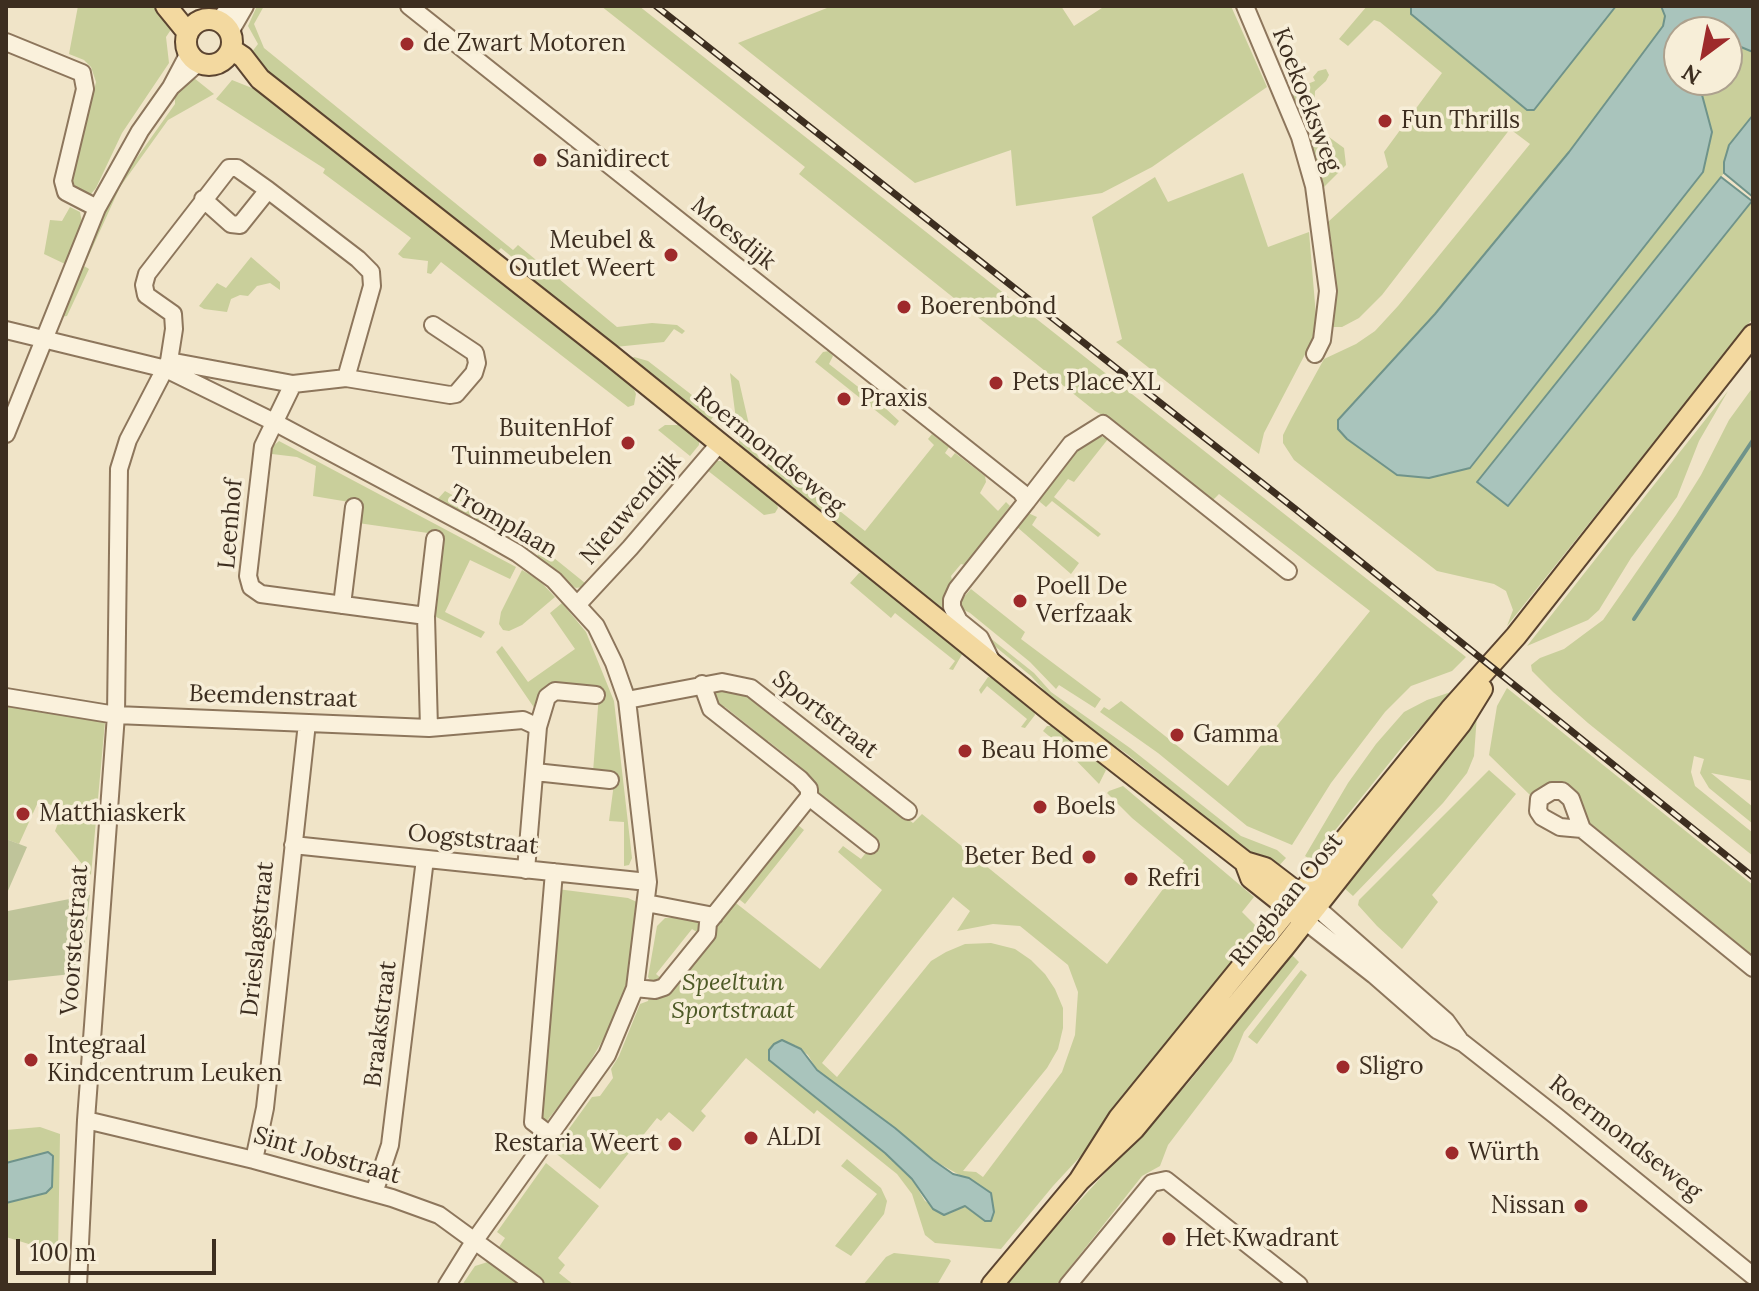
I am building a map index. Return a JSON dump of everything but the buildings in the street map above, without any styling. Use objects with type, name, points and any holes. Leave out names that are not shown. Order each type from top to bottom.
[{"type":"main road","points":[[168,6],[193,43],[212,64],[227,34],[209,19],[193,43]]},
{"type":"main road","name":"Roermondseweg","points":[[227,34],[260,79],[1245,862],[1251,878],[1302,908]]},
{"type":"main road","name":"Ringbaan Oost","points":[[992,1285],[1079,1181],[1119,1118],[1461,723],[1516,636],[1753,335]]},
{"type":"street","points":[[227,34],[239,20],[245,6]]},
{"type":"street","name":"Moesdijk","points":[[409,6],[1021,492],[1027,501]]},
{"type":"street","name":"Koekoeksweg","points":[[1245,6],[1300,137],[1314,186],[1328,291],[1322,340],[1315,354]]},
{"type":"street","points":[[6,42],[82,73],[85,89],[63,181],[66,192],[97,208]]},
{"type":"street","points":[[6,434],[97,208],[140,131],[171,87],[193,43]]},
{"type":"street","points":[[346,378],[372,286],[371,272],[268,190],[237,168],[229,168],[147,274],[144,285],[146,295],[173,314],[174,329],[167,365],[293,384],[346,378],[456,394],[474,373],[477,363],[475,353],[433,325]]},
{"type":"street","points":[[203,199],[231,224],[240,225],[268,190]]},
{"type":"street","name":"Tromplaan","points":[[6,330],[167,365],[517,553],[554,580],[578,604],[596,626],[614,663],[627,700],[648,882],[635,988],[607,1055],[475,1240],[447,1285]]},
{"type":"street","name":"Voorstestraat","points":[[78,1285],[86,1120],[116,715],[119,469],[128,440],[167,365]]},
{"type":"street","points":[[274,422],[293,384]]},
{"type":"street","name":"Leenhof","points":[[274,422],[263,446],[248,576],[251,587],[261,594],[426,616]]},
{"type":"street","points":[[993,664],[980,638],[959,621],[952,600],[957,589],[1071,444],[1103,424],[1288,571]]},
{"type":"street","name":"Nieuwendijk","points":[[578,604],[719,444]]},
{"type":"street","points":[[342,605],[354,507]]},
{"type":"street","points":[[429,728],[426,616],[435,539]]},
{"type":"street","name":"Sportstraat","points":[[627,700],[722,682],[751,688],[908,811]]},
{"type":"street","points":[[635,988],[655,990],[664,987],[707,934],[708,923],[809,797],[809,789],[800,779],[711,709],[702,684]]},
{"type":"street","points":[[526,870],[538,727],[547,697],[555,691],[596,695]]},
{"type":"street","name":"Beemdenstraat","points":[[6,697],[116,715],[429,728],[523,720],[538,727]]},
{"type":"street","name":"Drieslagstraat","points":[[254,1160],[265,1108],[307,723]]},
{"type":"street","points":[[535,772],[610,780]]},
{"type":"street","points":[[809,797],[870,845]]},
{"type":"street","points":[[1582,829],[1753,968]]},
{"type":"street","name":"Oogststraat","points":[[293,845],[648,882]]},
{"type":"street","name":"Braakstraat","points":[[374,1193],[390,1145],[425,859]]},
{"type":"street","points":[[550,1135],[533,1122],[554,872]]},
{"type":"street","points":[[646,903],[714,916]]},
{"type":"street","name":"Roermondseweg","points":[[1302,908],[1437,1030],[1463,1043],[1753,1276]]},
{"type":"street","name":"Sint Jobstraat","points":[[86,1120],[254,1160],[374,1193],[439,1215],[535,1285]]},
{"type":"street","points":[[1068,1285],[1152,1183],[1166,1180],[1299,1285]]},
{"type":"green space","points":[[78,6],[157,6],[174,25],[166,37],[169,63],[122,133],[91,194],[82,194],[71,186],[96,82],[91,67],[84,60],[69,54]]},
{"type":"green space","points":[[257,6],[264,6],[254,24],[264,48],[513,250],[518,245],[617,327],[652,323],[677,325],[685,331],[682,334],[674,329],[664,342],[615,347],[545,296],[522,270],[524,267],[501,248],[498,251],[471,237],[248,57],[258,44],[248,26]]},
{"type":"green space","points":[[601,6],[639,6],[1466,657],[1452,671],[1411,686],[1385,712],[1331,783],[1292,845],[1247,826],[1158,753],[1100,712],[1104,707],[1109,710],[1121,701],[1228,786],[1370,611],[1219,494],[1212,501],[1095,411],[799,174],[805,167]]},
{"type":"green space","points":[[832,6],[1061,6],[1074,26],[1105,6],[1231,6],[1267,87],[1152,167],[1102,193],[1016,206],[1011,150],[915,183],[738,43]]},
{"type":"green space","points":[[1367,6],[1411,6],[1411,14],[1528,110],[1534,109],[1616,6],[1661,6],[1665,16],[1663,26],[1569,152],[1435,314],[1338,420],[1429,478],[1471,468],[1703,172],[1708,116],[1702,96],[1743,96],[1743,48],[1753,52],[1753,115],[1729,145],[1724,173],[1478,482],[1509,506],[1753,200],[1753,318],[1507,626],[1513,610],[1506,591],[1494,584],[1437,571],[1294,460],[1283,443],[1283,435],[1324,359],[1375,331],[1530,144],[1510,129],[1382,295],[1359,318],[1342,327],[1333,327],[1334,260],[1328,222],[1388,167],[1384,152],[1442,73],[1374,20],[1348,46],[1339,39]]},
{"type":"green space","points":[[1326,69],[1329,75],[1326,81],[1315,91],[1314,115],[1299,121],[1287,92],[1315,81],[1313,77],[1318,71]]},
{"type":"green space","points":[[194,78],[214,94],[168,120],[120,187],[84,266],[89,269],[67,316],[60,317],[107,200],[175,104],[175,96]]},
{"type":"green space","points":[[232,80],[262,92],[632,385],[636,394],[634,405],[628,407],[441,262],[431,274],[427,273],[428,261],[403,258],[398,254],[411,238],[323,173],[325,169],[216,99]]},
{"type":"green space","points":[[1318,129],[1344,148],[1346,165],[1321,190],[1306,143],[1312,130]]},
{"type":"green space","points":[[1243,173],[1268,247],[1309,232],[1316,316],[1313,339],[1264,433],[1259,454],[1116,342],[1122,339],[1092,217],[1155,177],[1168,202]]},
{"type":"green space","points":[[70,207],[80,212],[82,222],[65,264],[44,254],[50,220],[62,221]]},
{"type":"green space","points":[[251,257],[280,282],[280,290],[270,283],[257,286],[248,296],[231,299],[227,312],[199,306],[217,283],[226,288]]},
{"type":"green space","points":[[829,351],[833,356],[829,364],[876,401],[880,397],[886,398],[884,407],[899,421],[895,426],[815,362],[823,352]]},
{"type":"green space","points":[[631,359],[648,361],[710,409],[713,417],[709,423]]},
{"type":"green space","points":[[730,373],[739,381],[755,451],[762,463],[760,467],[743,453],[739,443]]},
{"type":"green space","points":[[1753,387],[1753,781],[1711,773],[1753,807],[1753,824],[1709,788],[1700,773],[1704,759],[1694,756],[1691,772],[1695,786],[1753,833],[1753,856],[1588,723],[1532,671],[1531,665],[1564,649],[1603,620],[1676,515],[1729,420]]},
{"type":"green space","points":[[1728,391],[1699,441],[1677,497],[1631,558],[1599,610],[1588,620],[1527,646]]},
{"type":"green space","points":[[665,425],[681,425],[699,440],[699,445],[690,456],[658,430]]},
{"type":"green space","points":[[932,434],[949,447],[945,453],[951,458],[955,453],[985,476],[986,482],[980,493],[998,511],[1006,502],[1010,506],[965,565],[961,564],[951,576],[941,611],[763,471],[773,458],[865,531],[934,445],[928,439]]},
{"type":"green space","points":[[1094,434],[1108,439],[1074,482],[1068,479],[1054,497],[1101,534],[1098,537],[1052,501],[1046,507],[1040,502],[1040,497]]},
{"type":"green space","points":[[279,441],[516,567],[510,579],[470,560],[445,612],[485,632],[481,638],[434,616],[432,612],[442,535],[358,523],[361,504],[313,496],[316,466],[297,457],[272,454],[272,447]]},
{"type":"green space","points":[[714,461],[730,464],[776,501],[778,508],[775,513],[764,515],[707,470]]},
{"type":"green space","points":[[445,491],[528,537],[585,583],[576,588],[522,543],[520,547],[436,501]]},
{"type":"green space","points":[[1028,513],[1037,517],[1032,525],[1079,563],[1071,574],[1017,527]]},
{"type":"green space","points":[[522,570],[539,580],[555,597],[522,625],[509,631],[503,630],[499,624],[501,612]]},
{"type":"green space","points":[[864,572],[964,651],[953,670],[949,669],[955,661],[895,613],[891,618],[850,583]]},
{"type":"green space","points":[[971,589],[1025,632],[1021,639],[1101,699],[1095,708],[1059,685],[1056,689],[1030,662],[960,608],[961,600]]},
{"type":"green space","points":[[562,603],[586,632],[614,701],[632,858],[629,865],[624,866],[624,822],[609,821],[615,776],[593,772],[599,694],[557,685],[535,709],[496,652],[502,646],[528,682],[575,649],[550,613]]},
{"type":"green space","points":[[964,617],[1034,673],[1051,692],[1130,748],[1241,836],[1277,850],[1286,858],[1276,869],[1248,852],[1127,754],[1061,709],[1031,676],[963,620]]},
{"type":"green space","points":[[988,677],[998,678],[1033,707],[1035,715],[1025,728],[1021,727],[1027,719],[987,686],[981,694],[979,690]]},
{"type":"green space","points":[[1507,688],[1753,885],[1753,962],[1595,833],[1555,789],[1530,795],[1489,755],[1497,706]]},
{"type":"green space","name":"Speeltuin Sportstraat","points":[[720,690],[746,694],[762,704],[913,823],[922,814],[1107,964],[1184,861],[1132,818],[1107,793],[1109,791],[1123,786],[1254,897],[1242,912],[1262,932],[1103,1132],[1001,1249],[935,1243],[925,1235],[912,1194],[897,1174],[817,1110],[814,1114],[746,1058],[701,1111],[706,1116],[693,1132],[669,1112],[661,1121],[657,1118],[600,1189],[553,1151],[592,1097],[600,1096],[613,1078],[611,1069],[640,1004],[648,1001],[649,997],[664,995],[732,900],[820,969],[882,890],[838,852],[843,846],[861,859],[874,842],[816,795],[796,763],[768,741],[761,742],[755,737],[755,731],[725,707],[718,707],[713,695]],"holes":[[[953,897],[970,911],[957,931],[993,924],[1020,926],[1068,965],[1078,992],[1075,1035],[1062,1072],[983,1177],[976,1172],[963,1171],[1047,1068],[1058,1049],[1063,1028],[1063,1008],[1055,989],[1031,960],[1015,949],[991,943],[965,944],[946,952],[931,961],[837,1077],[822,1063]],[[795,1045],[808,1055],[817,1070],[933,1160],[991,1193],[994,1212],[985,1221],[964,1206],[949,1214],[925,1201],[912,1179],[885,1153],[775,1065]]]},
{"type":"green space","points":[[1454,691],[1403,746],[1311,860],[1305,856],[1348,783],[1404,712]]},
{"type":"green space","points":[[6,706],[105,722],[91,875],[55,831],[63,810],[39,800],[19,844],[6,839]]},
{"type":"green space","points":[[1477,715],[1474,756],[1467,773],[1443,803],[1353,896],[1343,887]]},
{"type":"green space","points":[[1047,726],[1058,726],[1106,770],[1099,784],[1043,731]]},
{"type":"green space","points":[[1489,770],[1516,794],[1432,895],[1438,902],[1402,949],[1358,905],[1359,900]]},
{"type":"green space","points":[[792,825],[804,830],[745,904],[735,896]]},
{"type":"green space","points":[[6,839],[27,847],[7,893],[8,911],[90,895],[81,973],[6,981]]},
{"type":"green space","points":[[557,889],[628,898],[637,902],[638,916],[630,974],[612,1024],[580,1079],[542,1127]]},
{"type":"green space","points":[[665,918],[694,918],[700,924],[700,934],[692,929],[656,974],[663,980],[652,983],[648,977],[657,926]]},
{"type":"green space","points":[[1292,955],[1299,962],[1244,1032],[1232,1061],[1168,1145],[1160,1166],[1142,1176],[1056,1285],[1002,1285],[1189,1082]]},
{"type":"green space","points":[[1301,970],[1307,975],[1257,1044],[1248,1037]]},
{"type":"green space","points":[[40,1127],[60,1134],[58,1253],[6,1237],[6,1203],[46,1193],[48,1152],[6,1163],[6,1130]]},
{"type":"green space","points":[[847,1159],[881,1188],[887,1201],[884,1214],[851,1256],[835,1246],[877,1194],[841,1166]]},
{"type":"green space","points":[[546,1163],[599,1206],[558,1258],[565,1265],[559,1273],[574,1285],[545,1285],[499,1247],[505,1238],[497,1232]]},
{"type":"green space","points":[[894,1253],[951,1261],[937,1285],[863,1285],[886,1257]]},
{"type":"green space","points":[[491,1261],[522,1285],[462,1285],[475,1266]]},
{"type":"water","points":[[1411,6],[1616,6],[1534,110],[1527,110],[1411,14]]},
{"type":"water","points":[[1661,6],[1753,6],[1753,52],[1743,48],[1743,16],[1665,16]]},
{"type":"water","points":[[1663,26],[1663,96],[1702,96],[1712,132],[1703,172],[1470,468],[1429,478],[1397,475],[1347,439],[1338,429],[1338,420],[1435,314],[1569,152]]},
{"type":"water","points":[[1753,115],[1753,197],[1724,173],[1724,162],[1729,145]]},
{"type":"water","points":[[1721,177],[1752,201],[1508,506],[1477,482]]},
{"type":"water","points":[[782,1040],[801,1049],[817,1070],[933,1160],[991,1193],[994,1212],[991,1221],[985,1221],[965,1206],[944,1215],[933,1209],[912,1179],[885,1153],[769,1060],[769,1050]]},
{"type":"water","points":[[48,1152],[53,1156],[52,1187],[46,1193],[6,1203],[6,1163]]},
{"type":"waterway","points":[[1634,619],[1753,440]]},
{"type":"railway","points":[[656,6],[1294,508],[1753,877]]},
{"type":"place","name":"de Zwart Motoren","points":[[407,44]]},
{"type":"place","name":"Fun Thrills","points":[[1385,121]]},
{"type":"place","name":"Sanidirect","points":[[540,160]]},
{"type":"place","name":"Meubel & Outlet Weert","points":[[671,255]]},
{"type":"place","name":"Boerenbond","points":[[904,307]]},
{"type":"place","name":"Pets Place XL","points":[[996,383]]},
{"type":"place","name":"Praxis","points":[[844,399]]},
{"type":"place","name":"BuitenHof Tuinmeubelen","points":[[628,443]]},
{"type":"place","name":"Poell De Verfzaak","points":[[1020,601]]},
{"type":"place","name":"Gamma","points":[[1177,735]]},
{"type":"place","name":"Beau Home","points":[[965,751]]},
{"type":"place","name":"Boels","points":[[1040,807]]},
{"type":"place","name":"Matthiaskerk","points":[[23,814]]},
{"type":"place","name":"Beter Bed","points":[[1089,857]]},
{"type":"place","name":"Refri","points":[[1131,879]]},
{"type":"place","name":"Integraal Kindcentrum Leuken","points":[[31,1060]]},
{"type":"place","name":"Sligro","points":[[1343,1067]]},
{"type":"place","name":"ALDI","points":[[751,1138]]},
{"type":"place","name":"Restaria Weert","points":[[675,1144]]},
{"type":"place","name":"Würth","points":[[1452,1153]]},
{"type":"place","name":"Nissan","points":[[1581,1206]]},
{"type":"place","name":"Het Kwadrant","points":[[1169,1239]]}]
